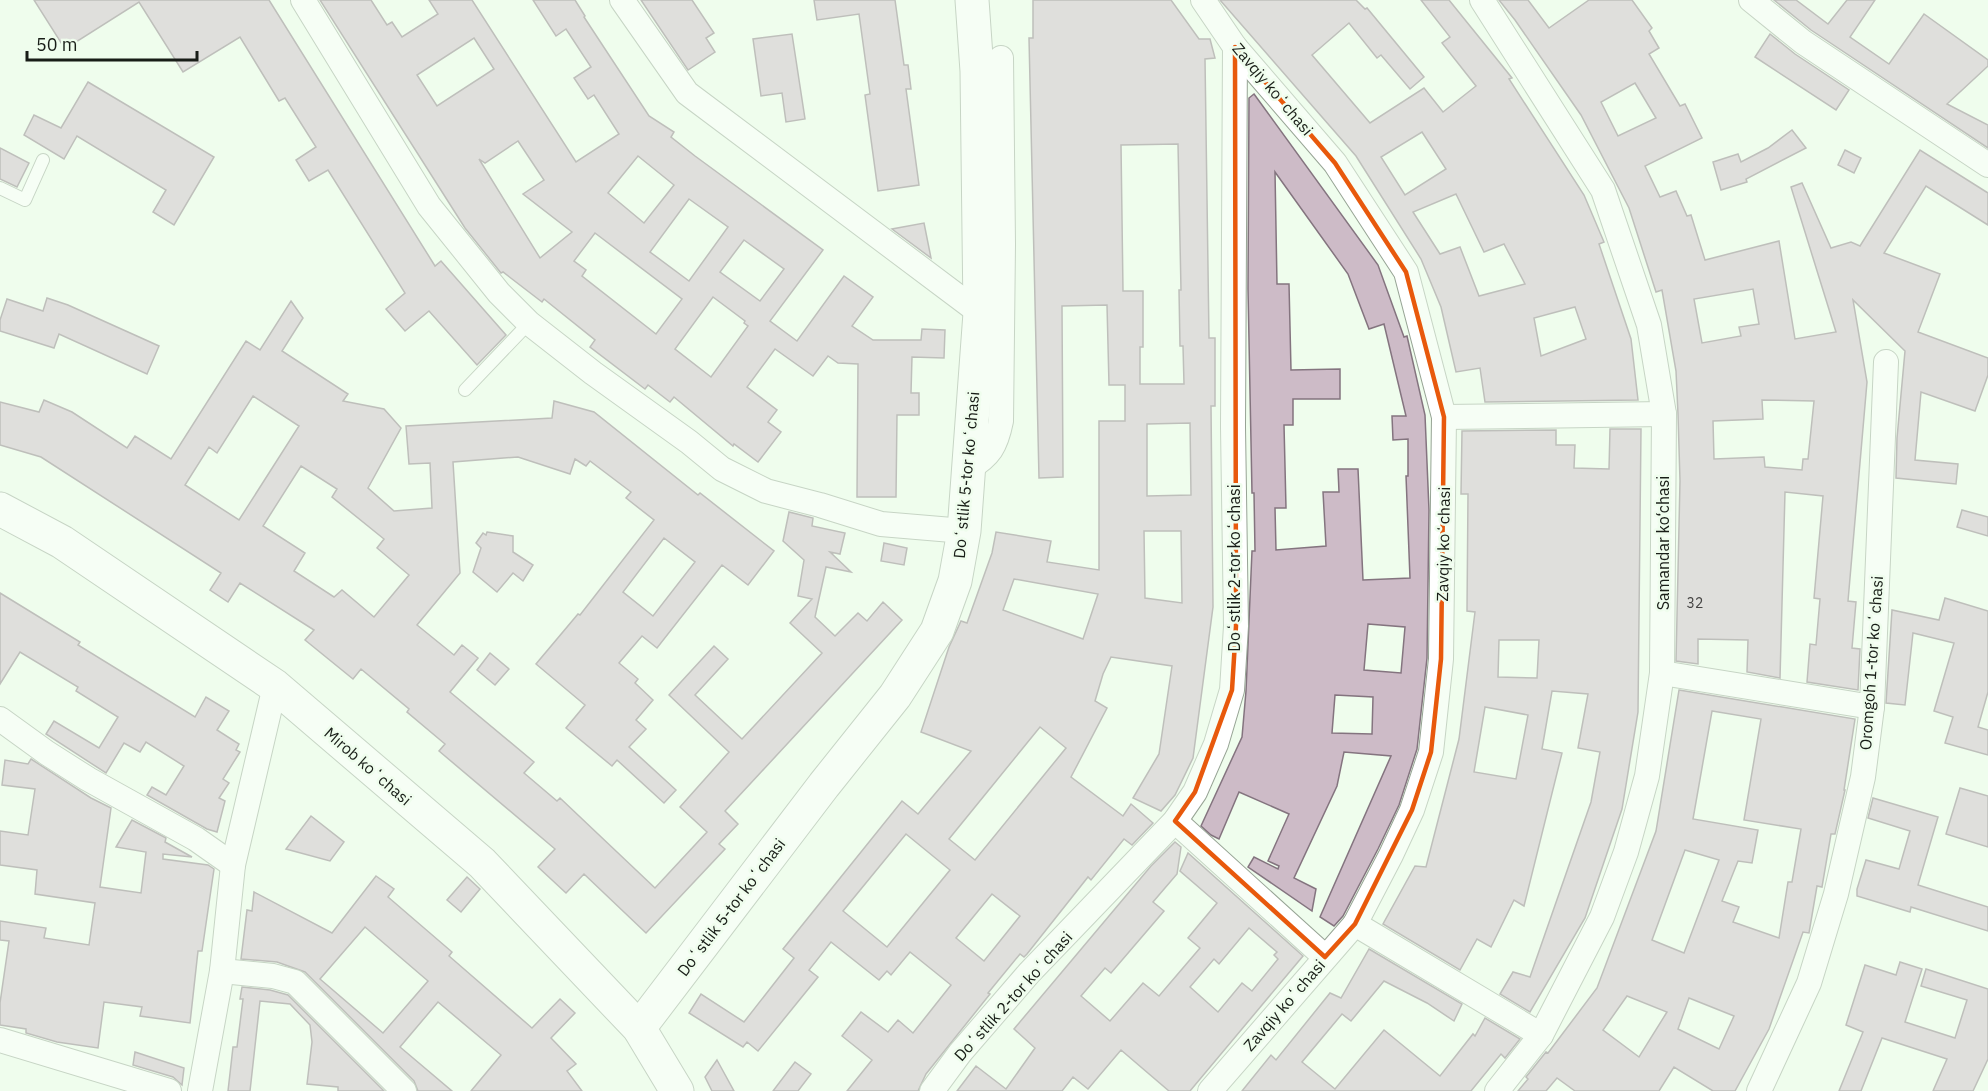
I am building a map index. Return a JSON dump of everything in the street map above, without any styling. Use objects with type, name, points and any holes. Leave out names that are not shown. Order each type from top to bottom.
[{"type":"street","points":[[303,0],[429,206],[499,293],[529,323],[722,469],[766,491],[881,524],[964,531]]},
{"type":"street","points":[[622,0],[687,93],[980,313]]},
{"type":"street","name":"Doʻstlik 5-tor koʻchasi","points":[[639,1028],[824,785],[895,696],[937,631],[955,581],[964,531],[980,313],[977,71],[972,0]]},
{"type":"street","name":"Zavqiy koʻchasi","points":[[1203,0],[1236,47],[1335,163],[1406,272],[1444,417],[1441,659],[1431,752],[1412,810],[1354,924],[1210,1091]]},
{"type":"street","name":"Samandar ko‘chasi","points":[[1482,0],[1603,190],[1649,325],[1664,414],[1662,672],[1647,776],[1626,852],[1602,917],[1541,1035],[1497,1091]]},
{"type":"street","points":[[1750,0],[1803,42],[1988,165]]},
{"type":"street","name":"Doʻstlik 2-tor koʻchasi","points":[[932,1091],[960,1053],[1029,973],[1175,821],[1196,792],[1216,744],[1232,690],[1236,626],[1233,427],[1236,47]]},
{"type":"street","points":[[968,469],[984,459],[992,450],[1001,421],[1003,244],[1001,58]]},
{"type":"street","name":"Oromgoh 1-tor koʻchasi","points":[[1760,1091],[1809,983],[1836,894],[1863,777],[1872,707],[1886,362]]},
{"type":"street","points":[[1444,417],[1664,414]]},
{"type":"street","name":"Mirob koʻchasi","points":[[0,509],[62,542],[275,686],[482,863],[639,1028],[677,1091]]},
{"type":"street","points":[[1662,672],[1872,707]]},
{"type":"street","points":[[200,1091],[222,971],[233,865],[275,686]]},
{"type":"street","points":[[0,719],[88,779],[196,839],[233,865]]},
{"type":"street","points":[[1175,821],[1325,957]]},
{"type":"street","points":[[1354,924],[1541,1035]]},
{"type":"street","points":[[222,971],[273,976],[296,982],[404,1091]]},
{"type":"street","points":[[0,1040],[169,1091]]},
{"type":"lane","points":[[0,188],[25,200],[43,160]]},
{"type":"lane","points":[[465,390],[529,323]]},
{"type":"highlighted area","points":[[1235,47],[1335,163],[1406,272],[1444,417],[1441,659],[1431,752],[1412,810],[1355,924],[1325,957],[1175,821],[1195,792],[1232,690],[1236,626]]},
{"type":"building","points":[[34,0],[269,0],[435,266],[441,261],[506,335],[477,365],[429,311],[405,331],[386,309],[405,293],[328,170],[309,181],[296,160],[316,147],[285,98],[279,101],[240,37],[183,72],[139,2],[65,49]]},
{"type":"building","points":[[320,0],[371,0],[387,25],[392,22],[402,37],[438,14],[429,0],[472,0],[576,162],[619,134],[594,95],[588,99],[574,78],[591,67],[566,29],[556,36],[533,0],[575,0],[649,116],[674,132],[671,137],[695,156],[823,250],[770,321],[797,341],[844,276],[873,297],[852,326],[873,340],[921,340],[922,329],[945,330],[944,358],[912,357],[911,393],[919,393],[919,415],[897,415],[896,497],[857,497],[858,364],[838,363],[828,356],[813,376],[775,349],[747,387],[777,410],[768,422],[781,432],[758,462],[734,444],[733,446],[674,397],[670,402],[648,385],[645,389],[590,347],[595,340],[544,299],[542,302],[503,272],[501,273],[465,228]],"holes":[[[474,38],[494,69],[437,106],[417,75]],[[518,141],[544,180],[523,194],[572,232],[540,258],[479,159],[485,163]],[[638,156],[674,185],[644,223],[608,193]],[[689,199],[728,227],[689,281],[650,252]],[[595,233],[682,299],[656,334],[582,276],[586,270],[574,261]],[[744,240],[784,269],[760,301],[720,272]],[[713,297],[745,321],[744,323],[748,326],[711,377],[675,349]]]},
{"type":"building","points":[[641,0],[692,0],[714,33],[706,38],[715,52],[688,70]]},
{"type":"building","points":[[814,0],[895,0],[904,65],[908,65],[911,89],[906,89],[919,185],[878,191],[865,95],[870,94],[859,14],[817,20]]},
{"type":"building","points":[[1033,0],[1171,0],[1199,39],[1210,39],[1215,58],[1205,59],[1209,338],[1215,338],[1215,406],[1211,406],[1213,607],[1193,758],[1175,795],[1161,811],[1133,798],[1159,754],[1172,666],[1111,657],[1095,701],[1107,708],[1071,777],[1123,816],[1131,804],[1153,823],[1132,845],[1124,839],[1091,880],[1088,877],[1027,954],[1024,957],[1020,954],[926,1074],[918,1091],[847,1091],[872,1060],[842,1036],[861,1012],[888,1032],[898,1020],[913,1033],[951,985],[910,952],[891,975],[887,971],[879,980],[831,942],[809,970],[818,977],[758,1051],[747,1042],[743,1047],[689,1013],[701,994],[744,1022],[794,958],[783,949],[902,801],[918,814],[971,751],[921,732],[949,647],[961,621],[967,623],[992,553],[996,532],[1051,541],[1047,562],[1099,570],[1099,421],[1125,421],[1125,385],[1109,385],[1107,305],[1062,306],[1063,477],[1039,478],[1029,38],[1033,38]],"holes":[[[1178,144],[1180,346],[1183,346],[1184,384],[1140,384],[1140,347],[1143,347],[1143,291],[1123,291],[1121,145]],[[1190,423],[1191,495],[1147,496],[1147,424]],[[1144,531],[1181,531],[1182,603],[1145,598]],[[1014,579],[1098,594],[1083,639],[1003,610]],[[1040,727],[1066,748],[975,860],[949,839]],[[906,834],[950,870],[887,947],[843,911]],[[992,894],[1020,916],[984,961],[956,938]]]},
{"type":"building","points":[[1220,0],[1356,0],[1365,9],[1367,8],[1424,77],[1410,89],[1381,55],[1377,58],[1349,23],[1312,55],[1370,123],[1424,88],[1443,112],[1476,86],[1442,43],[1450,37],[1421,0],[1449,0],[1512,78],[1509,79],[1584,195],[1604,242],[1599,244],[1631,339],[1638,400],[1485,402],[1480,368],[1456,372],[1441,307],[1421,259],[1356,156]],"holes":[[[1422,132],[1446,169],[1405,195],[1381,157]],[[1456,194],[1484,252],[1504,244],[1525,284],[1479,296],[1460,247],[1440,254],[1413,212]],[[1575,307],[1586,339],[1541,356],[1534,318]]]},
{"type":"building","points":[[1499,0],[1528,0],[1549,28],[1589,0],[1632,0],[1652,28],[1649,31],[1659,48],[1649,54],[1680,106],[1685,104],[1702,138],[1645,166],[1660,197],[1676,191],[1687,216],[1691,215],[1705,260],[1779,241],[1795,339],[1836,332],[1791,187],[1802,183],[1831,248],[1851,242],[1860,246],[1920,150],[1988,193],[1988,225],[1926,186],[1884,253],[1940,274],[1918,332],[1988,358],[1988,375],[1975,411],[1921,392],[1915,460],[1958,464],[1956,484],[1896,478],[1897,438],[1905,351],[1853,300],[1867,382],[1848,601],[1856,602],[1852,648],[1860,649],[1858,690],[1807,682],[1810,644],[1816,645],[1820,599],[1814,598],[1823,496],[1785,492],[1780,678],[1747,672],[1748,640],[1698,639],[1698,664],[1676,661],[1680,481],[1678,414],[1676,371],[1662,290],[1656,292],[1629,208],[1581,115]],"holes":[[[1635,83],[1656,118],[1618,136],[1601,102]],[[1753,289],[1759,324],[1739,327],[1741,336],[1702,343],[1694,299]],[[1762,400],[1814,401],[1808,459],[1803,459],[1802,470],[1765,467],[1764,457],[1714,459],[1713,421],[1763,419]]]},
{"type":"building","points":[[1774,0],[1796,0],[1828,24],[1847,0],[1875,0],[1850,37],[1889,64],[1924,14],[1988,60],[1988,66],[1947,104],[1988,125],[1988,148],[1811,30]]},
{"type":"building","points":[[792,34],[805,119],[786,122],[782,93],[761,96],[753,39]]},
{"type":"building","points":[[1770,34],[1795,54],[1849,90],[1836,110],[1755,57]]},
{"type":"building","points":[[88,82],[214,157],[174,225],[153,212],[166,190],[77,136],[64,159],[24,135],[34,115],[61,128]]},
{"type":"building","points":[[1254,94],[1378,265],[1404,337],[1407,336],[1425,415],[1429,510],[1427,658],[1417,749],[1399,805],[1343,916],[1334,926],[1320,917],[1391,756],[1344,752],[1337,786],[1294,878],[1316,889],[1312,911],[1248,867],[1254,857],[1278,869],[1279,866],[1268,861],[1289,814],[1239,792],[1219,839],[1201,826],[1242,737],[1246,691],[1252,551],[1255,551],[1248,289],[1249,98]],"holes":[[[1275,172],[1348,274],[1369,329],[1384,324],[1406,416],[1392,416],[1393,440],[1408,439],[1408,476],[1406,476],[1410,578],[1363,580],[1358,469],[1338,469],[1339,492],[1323,492],[1326,546],[1276,550],[1275,508],[1286,508],[1284,425],[1293,425],[1293,399],[1340,399],[1340,369],[1291,370],[1289,284],[1277,284]],[[1368,624],[1405,627],[1401,673],[1364,670]],[[1335,695],[1373,697],[1372,734],[1332,733]]]},
{"type":"building","points":[[1792,130],[1806,148],[1746,179],[1747,182],[1721,190],[1713,162],[1738,154],[1741,162],[1768,148]]},
{"type":"building","points":[[0,148],[29,163],[17,187],[0,179]]},
{"type":"building","points":[[1845,150],[1861,158],[1854,173],[1838,165]]},
{"type":"building","points":[[924,223],[931,258],[892,229]]},
{"type":"building","points":[[47,298],[68,305],[159,346],[147,374],[59,334],[54,348],[0,331],[0,320],[7,299],[43,311]]},
{"type":"building","points":[[291,301],[303,318],[282,351],[348,394],[343,401],[384,409],[401,428],[368,488],[394,511],[432,508],[430,463],[409,464],[406,426],[552,418],[554,401],[594,412],[698,495],[700,493],[774,551],[748,585],[722,565],[657,648],[642,636],[619,663],[638,679],[635,683],[653,700],[636,720],[646,729],[629,747],[676,790],[664,803],[617,760],[612,766],[566,728],[585,705],[536,664],[578,614],[580,615],[654,520],[626,498],[631,492],[590,461],[586,466],[575,459],[570,474],[518,457],[453,462],[460,573],[417,625],[454,655],[462,645],[478,658],[450,692],[534,762],[524,773],[557,801],[560,798],[655,888],[707,832],[680,807],[729,752],[669,695],[714,646],[728,659],[695,695],[742,739],[822,653],[790,623],[812,599],[798,596],[804,560],[783,541],[789,512],[813,518],[812,526],[845,533],[840,554],[830,552],[851,572],[826,567],[815,617],[835,636],[858,613],[867,621],[883,602],[902,620],[725,811],[738,824],[719,844],[725,849],[646,933],[584,874],[566,893],[538,867],[555,849],[439,751],[445,744],[407,712],[409,709],[361,669],[353,679],[305,640],[314,630],[240,583],[228,602],[210,590],[221,573],[41,457],[0,445],[0,402],[39,412],[44,400],[72,412],[127,448],[135,436],[171,459],[246,341],[260,350]],"holes":[[[253,396],[299,426],[239,520],[185,485],[209,447],[217,453]],[[301,466],[337,489],[332,497],[384,539],[377,548],[409,575],[374,617],[342,590],[334,597],[294,571],[305,553],[263,526]],[[664,538],[695,562],[653,616],[623,592]]]},
{"type":"building","points":[[1610,429],[1641,429],[1638,712],[1622,809],[1585,918],[1530,1012],[1500,994],[1513,972],[1530,977],[1591,802],[1600,752],[1578,748],[1588,694],[1552,691],[1542,749],[1562,753],[1524,906],[1514,900],[1491,947],[1477,939],[1460,970],[1383,924],[1415,866],[1426,867],[1459,739],[1475,612],[1467,611],[1468,494],[1461,494],[1462,431],[1556,430],[1556,445],[1575,445],[1574,468],[1609,469]],"holes":[[[1499,640],[1539,640],[1537,678],[1498,677]],[[1485,707],[1528,715],[1516,779],[1474,772]]]},
{"type":"building","points":[[1962,510],[1988,517],[1988,536],[1957,527]]},
{"type":"building","points":[[487,532],[513,536],[513,552],[533,565],[523,581],[513,573],[497,592],[473,572],[481,548],[476,543],[483,533],[486,535]]},
{"type":"building","points":[[884,543],[907,548],[904,565],[881,561]]},
{"type":"building","points":[[0,593],[80,642],[78,645],[195,717],[206,697],[229,711],[217,730],[239,744],[236,750],[240,752],[223,779],[229,783],[219,798],[225,801],[217,832],[207,829],[147,795],[152,787],[166,795],[184,766],[146,742],[140,752],[124,743],[106,773],[46,734],[54,721],[99,748],[118,717],[76,691],[78,687],[20,652],[0,684]]},
{"type":"building","points":[[1945,598],[1988,611],[1988,692],[1978,727],[1988,730],[1988,755],[1945,743],[1953,717],[1934,711],[1954,643],[1913,633],[1905,705],[1886,703],[1892,610],[1939,620]]},
{"type":"building","points":[[490,653],[509,669],[495,685],[477,670]]},
{"type":"building","points":[[1679,690],[1855,719],[1845,790],[1835,834],[1831,834],[1822,887],[1817,886],[1809,933],[1803,932],[1769,1029],[1735,1091],[1713,1091],[1674,1067],[1659,1091],[1575,1091],[1557,1078],[1546,1091],[1518,1091],[1528,1079],[1526,1077],[1546,1052],[1548,1053],[1597,988],[1656,831]],"holes":[[[1712,711],[1761,719],[1744,820],[1801,829],[1792,882],[1788,882],[1779,938],[1733,922],[1739,907],[1722,901],[1738,861],[1752,863],[1758,830],[1693,819]],[[1685,850],[1719,860],[1684,953],[1652,940]],[[1627,996],[1667,1012],[1639,1057],[1603,1030]],[[1689,998],[1734,1016],[1719,1049],[1678,1029]]]},
{"type":"building","points":[[31,759],[91,798],[111,808],[100,887],[141,893],[146,852],[116,847],[132,820],[166,838],[165,842],[192,857],[163,854],[163,859],[208,865],[214,869],[202,951],[198,951],[190,1023],[140,1016],[142,1007],[104,1002],[98,1048],[57,1042],[26,1033],[26,1029],[0,1025],[0,1003],[9,941],[0,940],[0,921],[46,928],[44,938],[89,945],[95,903],[35,894],[37,870],[0,865],[0,831],[28,835],[35,789],[2,785],[5,760],[28,764]]},
{"type":"building","points":[[1960,788],[1988,796],[1988,847],[1946,834]]},
{"type":"building","points":[[1873,798],[1938,817],[1918,885],[1988,907],[1988,931],[1911,907],[1910,912],[1857,896],[1866,860],[1899,869],[1910,831],[1868,818]]},
{"type":"building","points":[[311,816],[344,842],[330,861],[286,849]]},
{"type":"building","points":[[1175,842],[1181,847],[1177,874],[1153,902],[1164,911],[1111,973],[1105,968],[1081,996],[1110,1021],[1143,983],[1159,996],[1200,948],[1188,938],[1217,903],[1180,871],[1188,853],[1303,956],[1190,1091],[1169,1091],[1121,1050],[1088,1089],[1073,1077],[1062,1091],[957,1091],[976,1066],[1006,1089],[1035,1048],[1014,1029],[1151,866]],"holes":[[[1249,928],[1277,952],[1274,955],[1278,959],[1252,991],[1242,983],[1218,1012],[1190,987],[1214,959],[1219,964]]]},
{"type":"building","points":[[376,876],[394,889],[388,897],[452,952],[449,956],[532,1028],[560,999],[575,1013],[551,1038],[576,1064],[567,1071],[582,1091],[471,1091],[501,1055],[438,1002],[400,1047],[452,1091],[418,1091],[414,1081],[305,972],[277,962],[241,959],[247,910],[252,911],[254,892],[332,933]],"holes":[[[365,927],[428,981],[383,1033],[320,979]]]},
{"type":"building","points":[[467,877],[480,889],[461,912],[447,900]]},
{"type":"building","points":[[1369,949],[1462,1004],[1454,1021],[1427,1003],[1384,981],[1351,1021],[1342,1014],[1302,1062],[1335,1089],[1384,1030],[1440,1076],[1473,1034],[1475,1036],[1485,1018],[1520,1039],[1505,1058],[1501,1054],[1471,1091],[1242,1091],[1271,1055],[1276,1060],[1330,993],[1341,998]]},
{"type":"building","points":[[1900,962],[1922,969],[1905,1022],[1955,1038],[1967,1000],[1921,986],[1926,969],[1988,989],[1988,1059],[1973,1091],[1933,1091],[1947,1059],[1882,1038],[1861,1091],[1839,1091],[1863,1032],[1846,1025],[1865,965],[1896,975]]},
{"type":"building","points":[[242,987],[270,990],[288,995],[384,1091],[338,1091],[338,1087],[307,1084],[312,1042],[310,1025],[290,1004],[260,1001],[250,1091],[228,1091],[233,1047],[237,1047],[243,999],[240,999]]},
{"type":"building","points":[[135,1052],[184,1068],[182,1085],[173,1077],[133,1065]]},
{"type":"building","points":[[717,1060],[734,1091],[712,1091],[705,1077]]},
{"type":"building","points":[[795,1062],[811,1074],[798,1091],[773,1091]]}]
